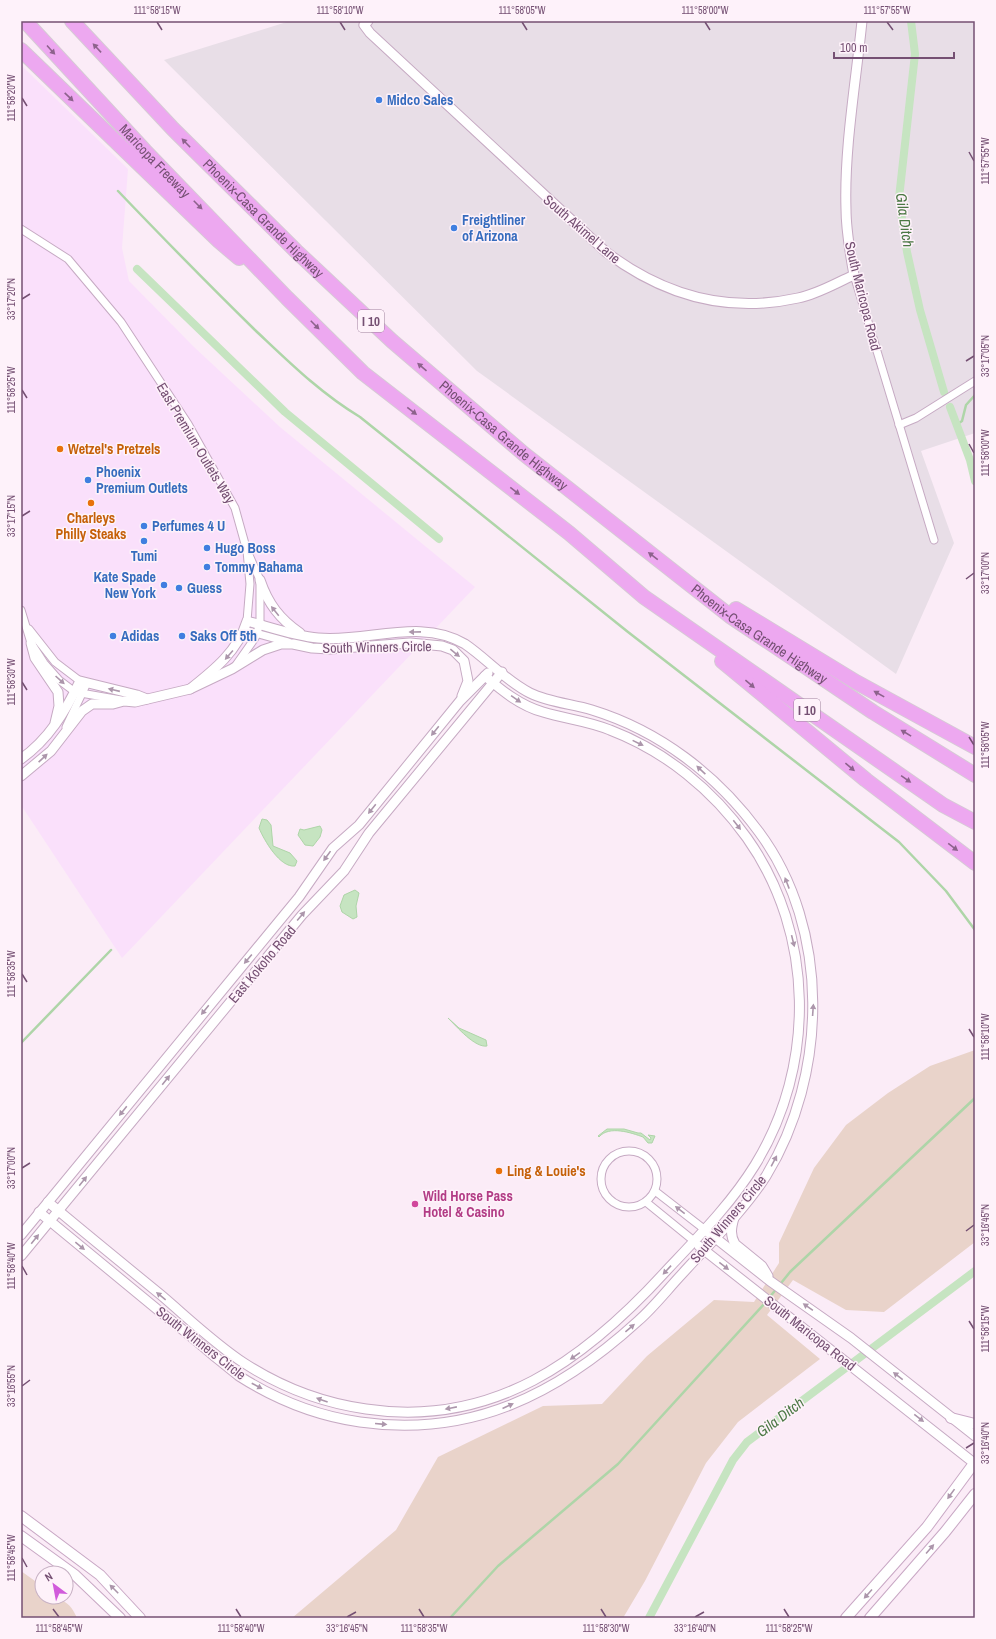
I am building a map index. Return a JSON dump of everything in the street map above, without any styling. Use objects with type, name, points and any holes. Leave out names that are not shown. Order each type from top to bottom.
[{"type":"highway","name":"Maricopa Freeway","points":[[25,21],[145,151],[287,298]]},
{"type":"highway","name":"Phoenix-Casa Grande Highway","points":[[73,21],[234,192],[360,312],[524,454],[730,616],[867,708],[975,775]]},
{"type":"highway","points":[[21,50],[219,241],[287,298]]},
{"type":"highway","name":"I 10","points":[[287,298],[363,373],[569,533],[644,597],[943,805],[975,822]]},
{"type":"highway","points":[[684,579],[856,682],[975,746]]},
{"type":"highway","points":[[644,597],[866,780],[975,863]]},
{"type":"main road","points":[[951,1418],[975,1424]]},
{"type":"main road","points":[[846,1618],[927,1527],[975,1463]]},
{"type":"main road","points":[[870,1618],[945,1532],[975,1494]]},
{"type":"main road","points":[[21,1516],[100,1575],[140,1618]]},
{"type":"main road","points":[[21,1536],[75,1575],[120,1618]]},
{"type":"street","name":"South Maricopa Road","points":[[862,21],[847,168],[846,208],[848,242],[854,275],[934,540]]},
{"type":"street","name":"South Akimel Lane","points":[[366,23],[464,121],[606,252],[627,268],[650,281],[672,291],[703,300],[728,303],[760,302],[798,298],[817,292],[854,275]]},
{"type":"street","name":"East Premium Outlets Way","points":[[21,229],[66,257],[121,322],[188,424],[235,508],[247,552],[250,584],[247,621],[244,630],[232,651],[215,670],[190,689]]},
{"type":"street","points":[[899,425],[916,418],[975,381]]},
{"type":"street","points":[[247,552],[257,570],[271,607],[279,617],[300,634],[318,638]]},
{"type":"street","points":[[258,628],[260,580]]},
{"type":"street","name":"East Premium Outlets Way","points":[[21,610],[31,643],[44,663],[60,680],[79,693],[135,702],[190,689],[232,669],[258,628]]},
{"type":"street","name":"South Winners Circle","points":[[247,621],[258,628],[293,644],[312,648],[337,649],[384,644],[427,643],[453,650],[464,661],[468,671],[468,681],[460,701]]},
{"type":"street","name":"East Premium Outlets Way","points":[[26,624],[55,662],[84,682],[137,695],[147,699]]},
{"type":"street","name":"South Winners Circle","points":[[39,1212],[238,1376],[284,1400],[328,1415],[358,1421],[398,1425],[442,1423],[485,1414],[505,1408],[563,1380],[614,1342],[645,1314],[735,1215],[765,1176],[786,1138],[800,1097],[810,1052],[814,999],[809,953],[798,912],[783,872],[761,835],[731,797],[696,765],[659,740],[619,720],[591,710],[532,694],[454,637],[431,632],[392,632],[336,638],[318,638],[258,628],[244,630]]},
{"type":"street","points":[[31,643],[35,658],[58,692],[59,706],[55,727]]},
{"type":"street","points":[[232,669],[263,650],[274,646],[293,644]]},
{"type":"street","name":"East Kokoho Road","points":[[21,1235],[307,887],[315,872],[333,848],[355,828],[460,701],[485,676],[498,669]]},
{"type":"street","name":"East Kokoho Road","points":[[21,1256],[309,907],[337,880],[366,838],[493,683],[498,669]]},
{"type":"street","name":"South Winners Circle","points":[[48,1202],[242,1362],[282,1384],[327,1402],[365,1409],[398,1412],[439,1410],[470,1405],[498,1397],[553,1371],[605,1332],[633,1307],[694,1241],[736,1192],[754,1167],[773,1133],[787,1092],[796,1052],[800,999],[796,954],[786,915],[770,877],[748,840],[720,804],[688,775],[651,749],[612,730],[585,721],[543,712],[524,704],[485,676]]},
{"type":"street","points":[[61,739],[84,682]]},
{"type":"street","points":[[21,759],[35,749],[55,727],[79,693]]},
{"type":"street","points":[[21,776],[43,758],[61,739],[75,719],[87,707],[97,703],[113,704],[124,701]]},
{"type":"street","points":[[706,792],[715,783]]},
{"type":"street","points":[[355,828],[366,838]]},
{"type":"street","points":[[230,980],[241,989]]},
{"type":"street","points":[[798,1025],[812,1026]]},
{"type":"street","points":[[628,1150],[646,1156],[653,1163],[657,1172],[657,1182],[655,1191],[646,1202],[634,1206],[621,1206],[614,1203],[605,1194],[601,1185],[601,1176],[604,1166],[610,1158],[618,1153],[628,1150]]},
{"type":"street","name":"South Maricopa Road","points":[[655,1191],[770,1281],[851,1338],[975,1436]]},
{"type":"street","name":"South Maricopa Road","points":[[646,1202],[704,1250],[975,1463]]},
{"type":"street","points":[[735,1215],[731,1230],[732,1239],[735,1244],[762,1266],[770,1281]]},
{"type":"street","points":[[605,1332],[614,1342]]},
{"type":"street","points":[[595,1340],[603,1350]]},
{"type":"shaded area","points":[[290,21],[975,21],[975,433],[921,451],[954,543],[896,674],[477,371],[164,60]]},
{"type":"shaded area","name":"Phoenix Premium Outlets","points":[[21,65],[128,169],[122,248],[129,281],[194,347],[280,427],[475,587],[122,958],[21,805]]},
{"type":"shaded area","points":[[262,819],[267,820],[271,825],[273,846],[290,853],[297,861],[295,866],[284,863],[273,852],[259,828]]},
{"type":"shaded area","points":[[320,826],[322,830],[320,837],[313,846],[305,845],[298,835],[300,829],[304,830]]},
{"type":"shaded area","points":[[355,890],[359,893],[356,906],[357,917],[353,919],[342,912],[340,906],[344,895]]},
{"type":"shaded area","points":[[448,1018],[459,1028],[486,1040],[487,1046],[477,1044],[461,1031]]},
{"type":"shaded area","points":[[975,1050],[975,1242],[884,1312],[846,1310],[793,1280],[767,1315],[820,1359],[738,1422],[706,1463],[645,1581],[623,1618],[292,1618],[396,1530],[438,1457],[543,1406],[602,1404],[647,1356],[714,1300],[754,1302],[779,1263],[779,1243],[814,1168],[846,1125],[888,1093],[930,1066]]},
{"type":"shaded area","points":[[607,1129],[624,1129],[641,1133],[650,1140],[651,1138],[648,1135],[655,1136],[652,1143],[648,1143],[643,1137],[621,1131],[609,1131],[603,1133],[599,1137],[598,1136]]},
{"type":"shaded area","points":[[21,1571],[34,1580],[34,1605],[69,1605],[77,1618],[21,1618]]},
{"type":"waterway","name":"Gila Ditch","points":[[911,21],[915,54],[899,198],[907,252],[920,310],[944,392]]},
{"type":"waterway","points":[[118,191],[237,313],[305,376],[331,398],[360,417],[628,632],[899,842],[946,891],[975,930]]},
{"type":"waterway","points":[[137,269],[285,412],[439,539]]},
{"type":"waterway","points":[[956,425],[962,421],[966,405],[975,395]]},
{"type":"waterway","name":"Gila Ditch","points":[[950,407],[970,460],[975,481]]},
{"type":"waterway","points":[[21,1043],[111,950]]},
{"type":"waterway","points":[[769,1298],[790,1272],[975,1098]]},
{"type":"waterway","name":"Gila Ditch","points":[[649,1618],[733,1460],[747,1442],[975,1271]]},
{"type":"waterway","points":[[450,1618],[498,1566],[618,1464],[766,1302]]},
{"type":"place","name":"Midco Sales","points":[[379,100]]},
{"type":"place","name":"Freightliner of Arizona","points":[[454,228]]},
{"type":"place","name":"Wetzel's Pretzels","points":[[60,449]]},
{"type":"place","name":"Phoenix Premium Outlets","points":[[88,480]]},
{"type":"place","name":"Charleys Philly Steaks","points":[[91,503]]},
{"type":"place","name":"Perfumes 4 U","points":[[144,526]]},
{"type":"place","name":"Tumi","points":[[144,541]]},
{"type":"place","name":"Hugo Boss","points":[[207,548]]},
{"type":"place","name":"Tommy Bahama","points":[[207,567]]},
{"type":"place","name":"Kate Spade New York","points":[[164,585]]},
{"type":"place","name":"Guess","points":[[179,588]]},
{"type":"place","name":"Adidas","points":[[113,636]]},
{"type":"place","name":"Saks Off 5th","points":[[182,636]]},
{"type":"place","name":"Ling & Louie's","points":[[499,1171]]},
{"type":"place","name":"Wild Horse Pass Hotel & Casino","points":[[415,1204]]}]
